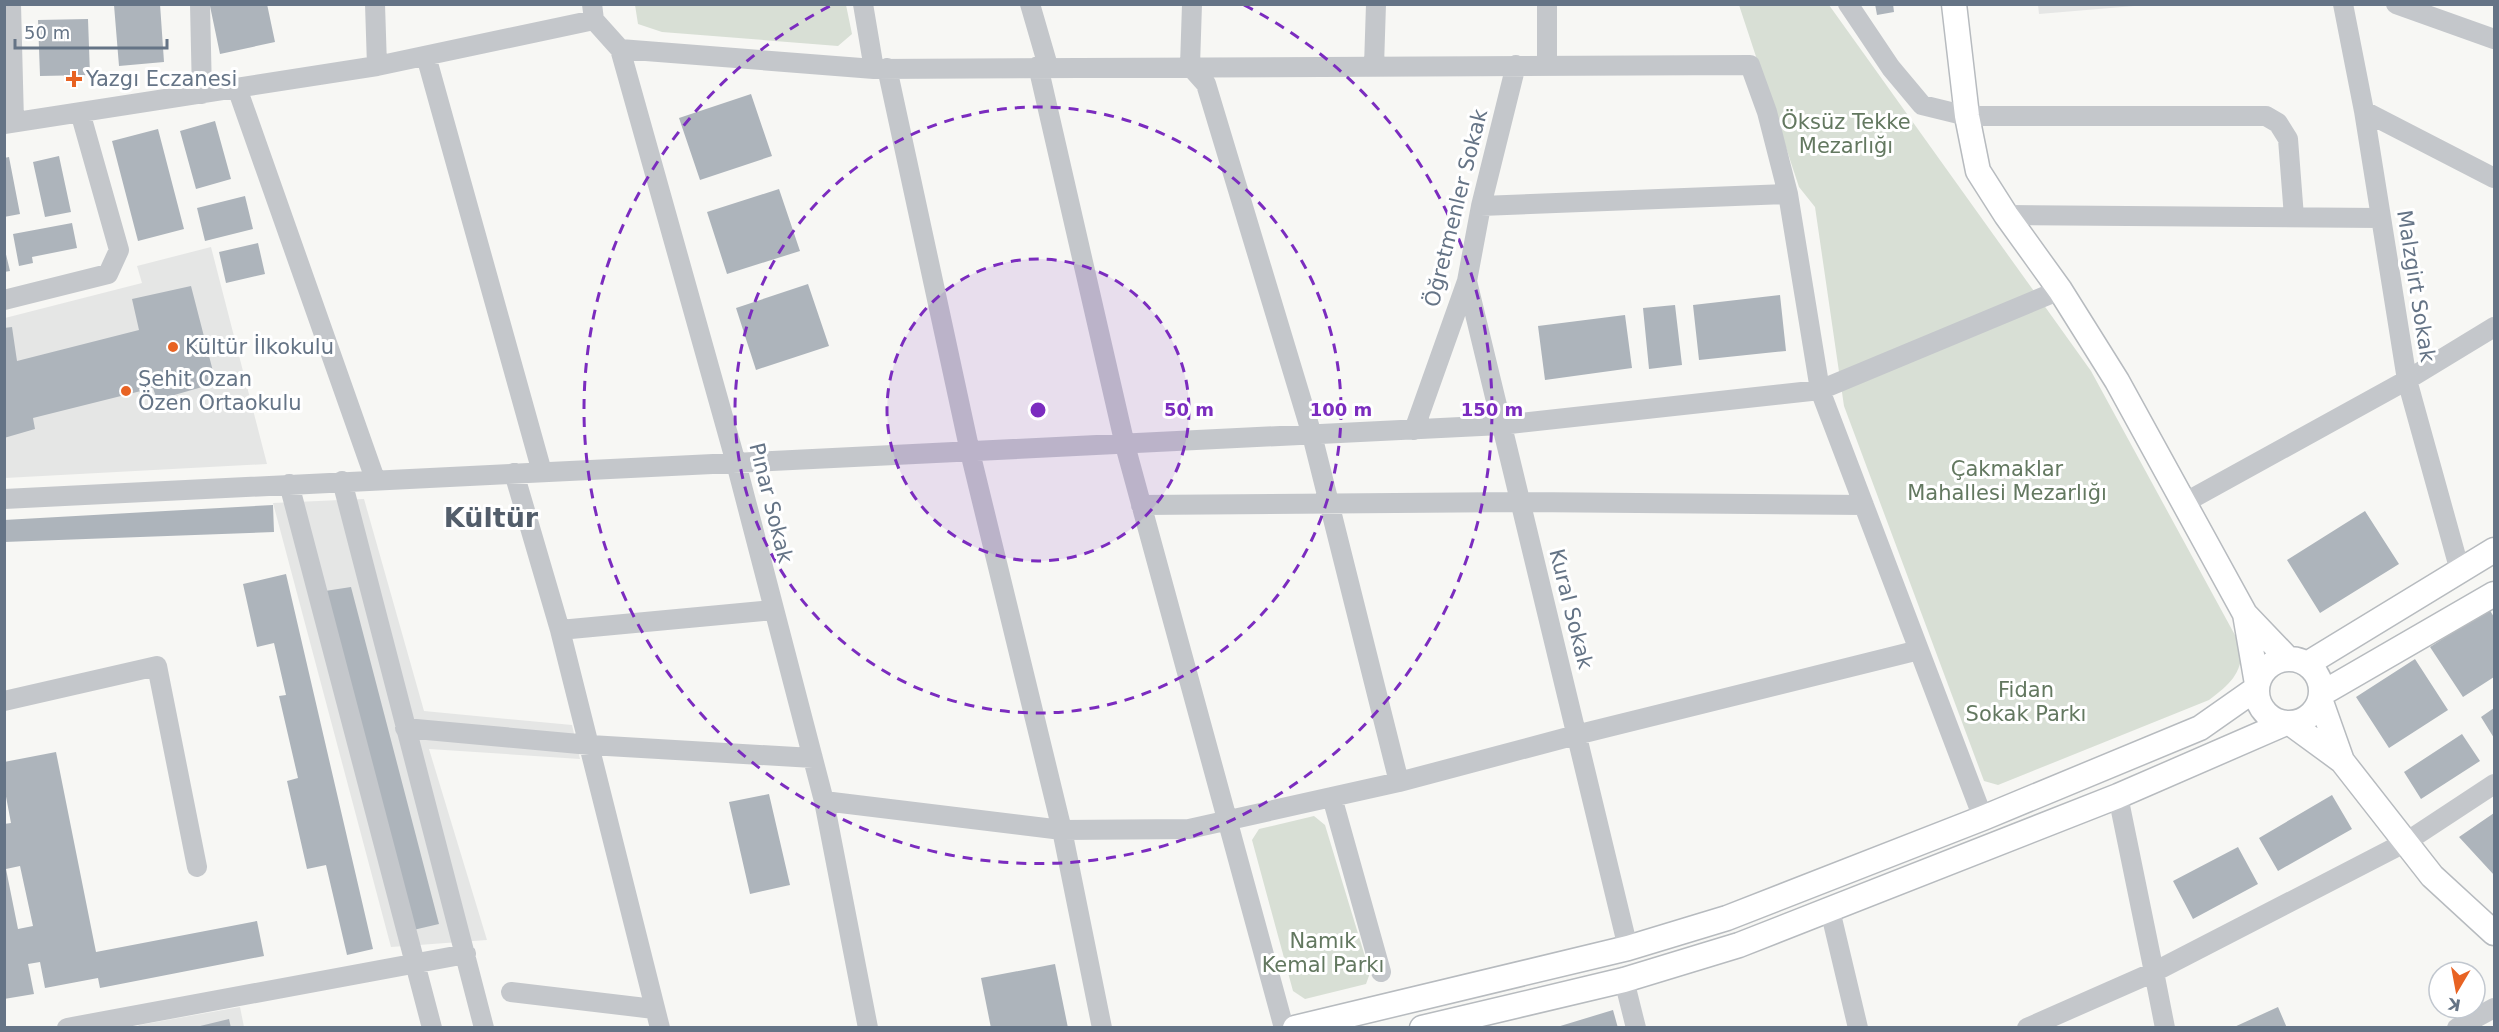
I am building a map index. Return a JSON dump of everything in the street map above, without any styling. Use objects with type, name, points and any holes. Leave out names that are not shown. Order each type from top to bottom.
[{"type":"main road","points":[[1954,4],[1967,116],[1978,171],[2006,216],[2060,290],[2117,381],[2245,614],[2297,662],[2316,674],[2342,761]]},
{"type":"main road","points":[[1295,1028],[1628,948],[1727,918],[1983,818],[2200,728],[2257,686],[2267,667],[2297,662],[2494,550]]},
{"type":"main road","points":[[1422,1028],[1624,980],[1739,945],[2118,796],[2288,723],[2306,719],[2314,712],[2321,696],[2494,594]]},
{"type":"main road","points":[[2245,614],[2260,707],[2276,721],[2288,723],[2342,761],[2432,876],[2494,933]]},
{"type":"street","points":[[11,4],[9,123],[377,66],[426,56],[593,12]]},
{"type":"street","points":[[200,4],[202,94]]},
{"type":"street","points":[[375,4],[377,66]]},
{"type":"street","points":[[862,4],[880,69],[1062,830],[1102,1028]]},
{"type":"street","points":[[1030,4],[1125,445],[1284,1028]]},
{"type":"street","points":[[1192,4],[1190,66],[1206,84],[1312,435],[1399,782]]},
{"type":"street","points":[[1374,66],[1376,4]]},
{"type":"street","points":[[1546,65],[1547,4]]},
{"type":"street","points":[[1848,4],[1891,68],[1922,105],[1967,116],[2266,116],[2278,123],[2288,139],[2294,217]]},
{"type":"street","name":"Malzgirt Sokak","points":[[2343,4],[2364,111],[2407,380],[2460,571]]},
{"type":"street","points":[[2396,4],[2494,39]]},
{"type":"street","name":"Pınar Sokak","points":[[593,12],[621,49],[736,463],[824,801],[868,1028]]},
{"type":"street","points":[[621,49],[880,69],[1043,66],[1750,65],[1767,112],[1788,194],[1820,390],[1983,818]]},
{"type":"street","points":[[426,56],[542,472]]},
{"type":"street","name":"Öğretmenler Sokak","points":[[1414,430],[1467,282],[1481,206],[1516,65]]},
{"type":"street","points":[[237,88],[375,479]]},
{"type":"street","points":[[2364,111],[2494,178]]},
{"type":"street","points":[[4,300],[108,274],[119,250],[80,112]]},
{"type":"street","points":[[1481,206],[1788,194]]},
{"type":"street","points":[[2006,216],[2380,218]]},
{"type":"street","name":"Kural Sokak","points":[[1467,282],[1628,948]]},
{"type":"street","points":[[4,499],[1501,425],[1820,390],[2060,290]]},
{"type":"street","points":[[2184,502],[2407,380],[2494,327]]},
{"type":"street","points":[[511,992],[657,1018],[560,630],[514,473]]},
{"type":"street","points":[[342,481],[484,1028]]},
{"type":"street","points":[[289,484],[432,1028]]},
{"type":"street","points":[[1141,505],[1520,502],[1864,506]]},
{"type":"street","points":[[560,630],[773,610]]},
{"type":"street","points":[[824,801],[1062,830],[1189,829],[1399,782],[1576,735],[1919,650]]},
{"type":"street","points":[[4,701],[157,666],[197,867]]},
{"type":"street","points":[[405,728],[590,745],[813,758]]},
{"type":"street","points":[[2027,1028],[2154,972],[2406,842],[2494,784]]},
{"type":"street","points":[[2118,796],[2165,1028]]},
{"type":"street","points":[[1332,797],[1380,972]]},
{"type":"street","points":[[1830,910],[1858,1028]]},
{"type":"street","points":[[67,1028],[466,954]]},
{"type":"street","points":[[1624,980],[1636,1028]]},
{"type":"street","points":[[2457,1028],[2494,1008]]},
{"type":"shaded area","points":[[2038,4],[2146,5],[2039,14]]},
{"type":"shaded area","name":"Şehit Ozan Özen Ortaokulu","points":[[211,247],[267,464],[5,478],[5,318],[142,283],[137,266]]},
{"type":"shaded area","points":[[364,499],[424,711],[572,725],[580,759],[429,749],[487,940],[391,947],[273,503]]},
{"type":"shaded area","points":[[240,1007],[244,1027],[136,1028],[139,1025]]},
{"type":"green space","points":[[635,5],[846,5],[852,34],[838,46],[662,32],[638,24]]},
{"type":"green space","name":"Çakmaklar Mahallesi Mezarlığı","points":[[1739,5],[1829,5],[2091,371],[2242,648],[2237,672],[2223,689],[2209,700],[1998,785],[1984,781],[1844,406],[1815,207],[1799,187]]},
{"type":"green space","name":"Namık Kemal Parkı","points":[[1314,816],[1325,825],[1370,973],[1366,984],[1305,999],[1293,991],[1252,840],[1259,829]]},
{"type":"building","points":[[160,4],[164,62],[119,66],[114,5]]},
{"type":"building","points":[[267,4],[275,42],[220,54],[210,6]]},
{"type":"building","points":[[1875,4],[1893,4],[1894,12],[1877,15]]},
{"type":"building","points":[[88,19],[90,75],[40,76],[38,20]]},
{"type":"building","points":[[751,94],[772,156],[700,180],[679,118]]},
{"type":"building","points":[[215,121],[231,179],[196,189],[180,131]]},
{"type":"building","points":[[158,129],[184,229],[138,241],[112,141]]},
{"type":"building","points":[[59,156],[71,212],[45,217],[33,162]]},
{"type":"building","points":[[9,157],[20,214],[4,217],[4,158]]},
{"type":"building","points":[[779,189],[800,251],[727,274],[707,212]]},
{"type":"building","points":[[245,196],[253,229],[205,241],[197,208]]},
{"type":"building","points":[[72,223],[77,248],[32,257],[33,263],[19,266],[13,234]]},
{"type":"building","points":[[258,243],[265,274],[226,283],[219,252]]},
{"type":"building","points":[[4,246],[10,271],[4,272]]},
{"type":"building","points":[[808,284],[829,346],[756,370],[736,308]]},
{"type":"building","name":"Şehit Ozan Özen Ortaokulu","points":[[191,286],[216,383],[157,400],[153,388],[33,418],[35,429],[4,438],[4,328],[12,327],[17,361],[139,330],[132,299]]},
{"type":"building","points":[[1780,295],[1786,351],[1699,360],[1693,305]]},
{"type":"building","points":[[1675,305],[1682,365],[1649,369],[1643,308]]},
{"type":"building","points":[[1625,315],[1632,368],[1545,380],[1538,326]]},
{"type":"building","points":[[273,505],[274,532],[4,542],[4,520]]},
{"type":"building","points":[[2365,511],[2399,564],[2320,613],[2287,560]]},
{"type":"building","points":[[286,574],[373,949],[347,955],[326,865],[307,869],[287,781],[298,778],[279,696],[286,695],[274,643],[257,647],[243,584]]},
{"type":"building","points":[[351,587],[439,924],[409,931],[325,591]]},
{"type":"building","points":[[2489,609],[2494,617],[2494,677],[2463,697],[2430,647]]},
{"type":"building","points":[[2415,659],[2448,710],[2389,748],[2356,697]]},
{"type":"building","points":[[2494,708],[2494,738],[2481,717]]},
{"type":"building","points":[[2462,734],[2480,761],[2421,799],[2404,772]]},
{"type":"building","points":[[56,752],[96,952],[257,921],[264,956],[100,988],[98,978],[45,988],[40,962],[28,964],[34,994],[4,999],[4,824],[11,823],[4,786],[4,762]],"holes":[[[20,866],[33,926],[18,929],[6,869]]]},
{"type":"building","points":[[769,794],[790,885],[750,894],[729,802]]},
{"type":"building","points":[[2332,795],[2352,829],[2278,871],[2259,838]]},
{"type":"building","points":[[2494,813],[2494,875],[2459,837]]},
{"type":"building","points":[[2238,847],[2258,884],[2193,919],[2173,881]]},
{"type":"building","points":[[1055,964],[1068,1028],[991,1028],[981,978]]},
{"type":"building","points":[[2278,1007],[2287,1028],[2232,1028]]},
{"type":"building","points":[[1613,1010],[1618,1028],[1557,1028],[1557,1027]]},
{"type":"building","points":[[229,1019],[231,1028],[196,1028],[196,1027]]},
{"type":"place","name":"Yazgı Eczanesi","points":[[74,79]]},
{"type":"place","name":"Kültür İlkokulu","points":[[173,347]]},
{"type":"place","name":"Şehit Ozan Özen Ortaokulu","points":[[126,391]]},
{"type":"district","name":"Kültür","points":[[491,517]]},
{"type":"park label","name":"Öksüz Tekke Mezarlığı","points":[[1846,134]]},
{"type":"park label","name":"Fidan Sokak Parkı","points":[[2026,702]]}]
